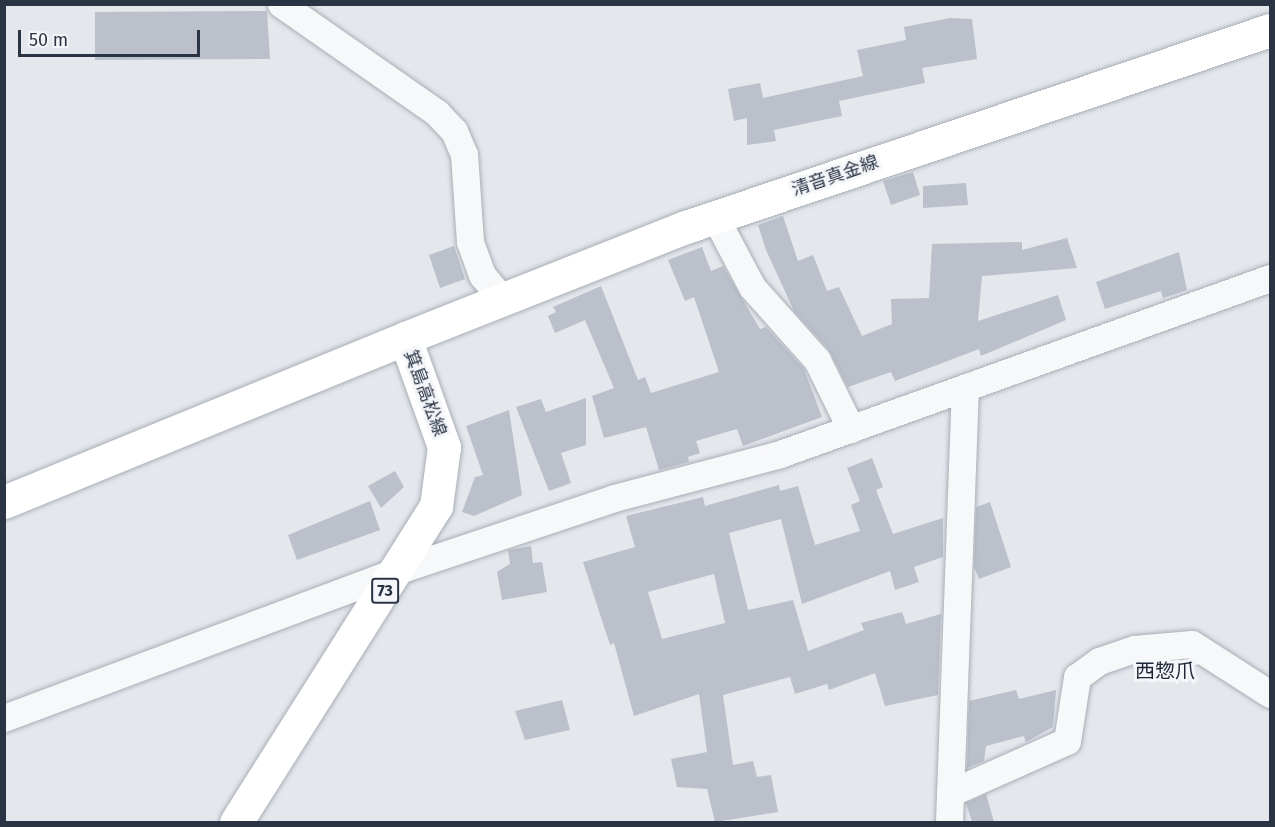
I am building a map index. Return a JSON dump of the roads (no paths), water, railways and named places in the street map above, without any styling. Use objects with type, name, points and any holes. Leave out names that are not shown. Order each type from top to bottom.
[{"type":"main road","name":"清音真金線","points":[[405,338],[715,217],[1270,30]]},
{"type":"main road","name":"箕島高松線","points":[[4,502],[405,338],[437,423],[444,474],[436,506],[399,570],[236,822]]},
{"type":"street","points":[[281,4],[437,113],[454,131],[464,154],[470,242],[482,275],[503,300]]},
{"type":"street","points":[[715,217],[752,287],[817,360],[850,429]]},
{"type":"street","points":[[4,718],[399,570],[850,429],[1270,278]]},
{"type":"street","points":[[949,822],[965,388]]},
{"type":"street","points":[[950,794],[1067,741],[1077,678],[1099,661],[1143,646],[1171,643],[1205,649],[1270,694]]},
{"type":"district","name":"西惣爪","points":[[1165,671]]}]
